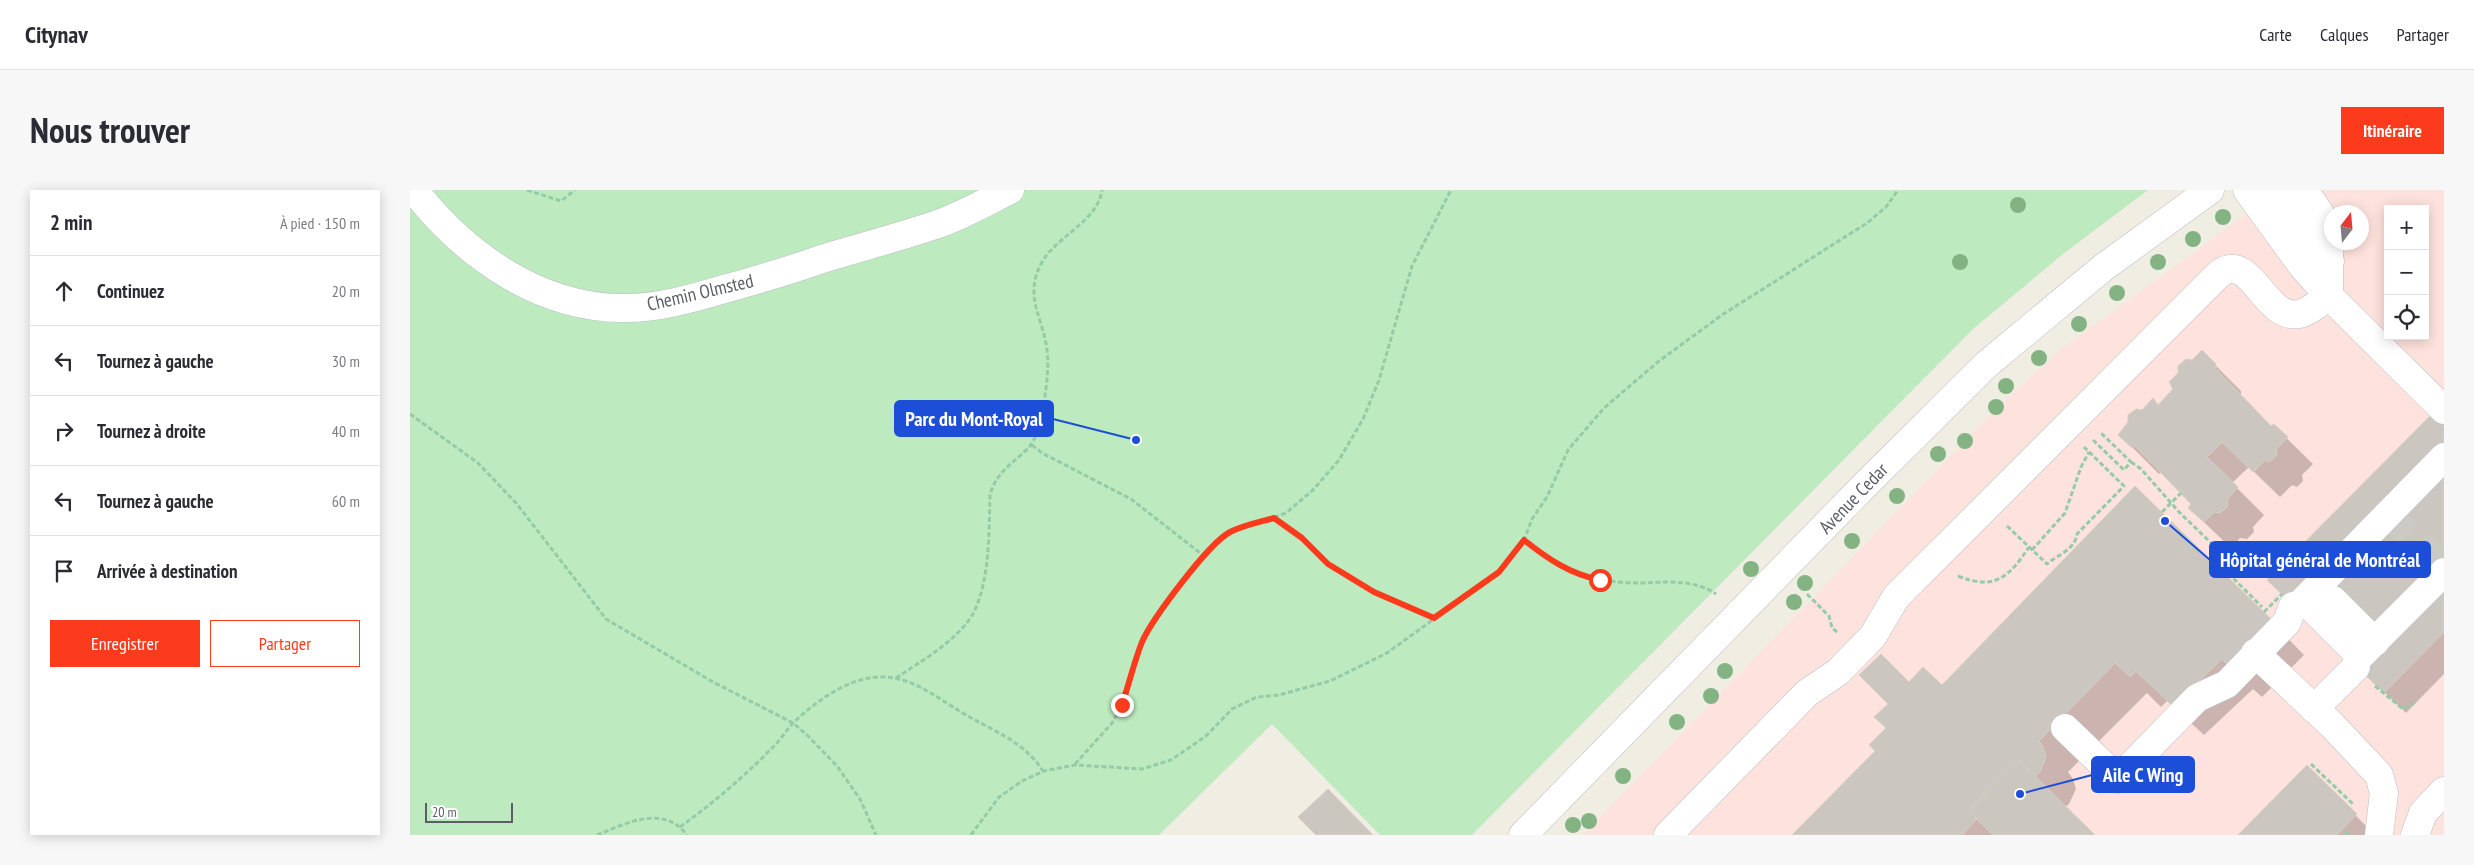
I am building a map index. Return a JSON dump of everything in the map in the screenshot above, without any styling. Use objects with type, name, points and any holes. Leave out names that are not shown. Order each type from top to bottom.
[{"type":"street","name":"Chemin Olmsted","points":[[414,190],[444,224],[498,270],[539,290],[580,303],[621,308],[692,298],[793,269],[939,224],[1010,190]]},
{"type":"street","name":"Avenue Cedar","points":[[1524,835],[1877,473],[1988,364],[2110,262],[2210,190]]},
{"type":"street","points":[[2247,190],[2303,267],[2353,322],[2442,408]]},
{"type":"street","points":[[2278,190],[2330,261]]},
{"type":"street","points":[[2304,190],[2330,227],[2329,296]]},
{"type":"street","points":[[1668,835],[1807,693],[1838,672],[1873,636],[1896,597],[2220,273],[2229,268],[2240,270],[2275,307],[2286,313],[2304,312],[2329,296]]},
{"type":"street","points":[[2444,457],[2304,600],[2360,656],[2444,572]]},
{"type":"street","points":[[2333,600],[2375,642]]},
{"type":"street","points":[[2065,728],[2118,779],[2197,698],[2227,684],[2287,622],[2281,604]]},
{"type":"street","points":[[2255,654],[2374,768],[2383,782],[2384,805],[2367,830]]},
{"type":"street","points":[[2314,709],[2363,674]]},
{"type":"street","points":[[2415,835],[2423,813],[2444,791]]},
{"type":"path","points":[[527,190],[561,201],[575,190]]},
{"type":"path","points":[[896,678],[954,636],[974,612],[986,570],[990,495],[993,483],[1000,473],[1032,445],[1040,423],[1048,373],[1047,350],[1033,295],[1036,277],[1043,261],[1054,247],[1095,208],[1102,190]]},
{"type":"path","points":[[1075,765],[1112,723],[1122,705],[1143,641],[1178,588],[1204,556],[1230,532],[1286,513],[1314,490],[1339,460],[1363,419],[1380,380],[1412,266],[1452,190]]},
{"type":"path","points":[[970,835],[976,833],[999,797],[1022,781],[1044,771],[1075,765],[1142,769],[1171,760],[1206,736],[1232,709],[1257,697],[1279,695],[1330,681],[1387,653],[1499,572],[1524,540],[1532,519],[1547,497],[1568,450],[1604,408],[1658,361],[1698,332],[1805,261],[1867,224],[1886,207],[1898,190]]},
{"type":"path","points":[[410,414],[484,470],[516,503],[606,619],[713,682],[793,723],[837,766],[860,799],[876,835]]},
{"type":"path","points":[[2107,425],[2100,432],[2131,462],[2141,469],[2179,512],[2233,564],[2226,571],[2281,604]]},
{"type":"path","points":[[2001,520],[2047,564],[2057,555],[2065,553],[2076,540],[2077,534],[2124,486],[2077,440]]},
{"type":"path","points":[[1032,445],[1042,453],[1131,499],[1204,556]]},
{"type":"path","points":[[2104,451],[2124,470],[2131,462]]},
{"type":"path","points":[[1952,571],[1958,576],[1974,582],[1992,582],[2000,580],[2014,569],[2030,549],[2065,513],[2076,478],[2089,452]]},
{"type":"path","points":[[2162,512],[2181,493]]},
{"type":"path","points":[[1274,518],[1302,538],[1328,564],[1374,592],[1434,618]]},
{"type":"path","points":[[1524,540],[1563,567],[1585,577],[1625,582],[1679,582],[1694,585],[1716,594]]},
{"type":"path","points":[[1807,594],[1829,616],[1832,628],[1836,632]]},
{"type":"path","points":[[2264,612],[2281,604]]},
{"type":"path","points":[[2363,674],[2400,708],[2405,709],[2414,703]]},
{"type":"path","points":[[680,826],[712,804],[778,742],[793,723],[838,689],[880,677],[896,678],[924,690],[972,719],[1007,736],[1027,750],[1044,771]]},
{"type":"path","points":[[2311,764],[2361,812]]},
{"type":"path","points":[[597,835],[650,818],[666,818],[680,826],[687,835]]},
{"type":"path","points":[[2345,835],[2367,830]]},
{"type":"shaded area","points":[[2279,190],[2444,190],[2444,835],[1583,835],[2003,402],[2063,348]]},
{"type":"green space","points":[[410,190],[2148,190],[2063,254],[1973,329],[1472,835],[1380,835],[1272,724],[1159,835],[410,835]]},
{"type":"building","points":[[2202,350],[2216,364],[2215,368],[2271,426],[2274,424],[2288,437],[2276,449],[2277,455],[2270,462],[2265,460],[2253,472],[2222,442],[2207,457],[2238,487],[2227,500],[2228,506],[2220,513],[2214,512],[2204,522],[2188,508],[2191,504],[2135,446],[2132,448],[2118,435],[2128,422],[2128,415],[2136,409],[2142,410],[2153,398],[2158,405],[2173,389],[2169,382],[2178,373],[2178,366],[2186,359],[2192,360]]},
{"type":"building","points":[[2444,402],[2444,632],[2384,693],[2267,580]]},
{"type":"building","points":[[2135,486],[2275,623],[2230,667],[2222,659],[2173,706],[2136,671],[2130,677],[2115,663],[2039,741],[2046,758],[2039,773],[2035,776],[2019,760],[1969,811],[1977,819],[1962,835],[1792,835],[1875,751],[1869,745],[1886,728],[1874,717],[1888,704],[1859,675],[1881,654],[1909,682],[1923,667],[1942,685]]},
{"type":"building","points":[[2019,760],[2095,835],[1993,835],[1969,811]]},
{"type":"building","points":[[2307,765],[2357,814],[2337,835],[2238,835]]},
{"type":"building","points":[[1328,789],[1373,835],[1316,835],[1298,817]]},
{"type":"tunnel","points":[[2388,515],[2444,569]]},
{"type":"place","name":"Parc du Mont-Royal","points":[[1136,440]]},
{"type":"place","name":"Hôpital général de Montréal","points":[[2165,521]]},
{"type":"place","name":"Aile C Wing","points":[[2020,794]]},
{"type":"route","points":[[1122,705],[1143,641],[1178,588],[1213,545],[1230,532],[1249,524],[1274,518],[1302,538],[1328,564],[1374,592],[1434,618],[1499,572],[1524,540],[1563,567],[1585,577],[1600,580]]}]
